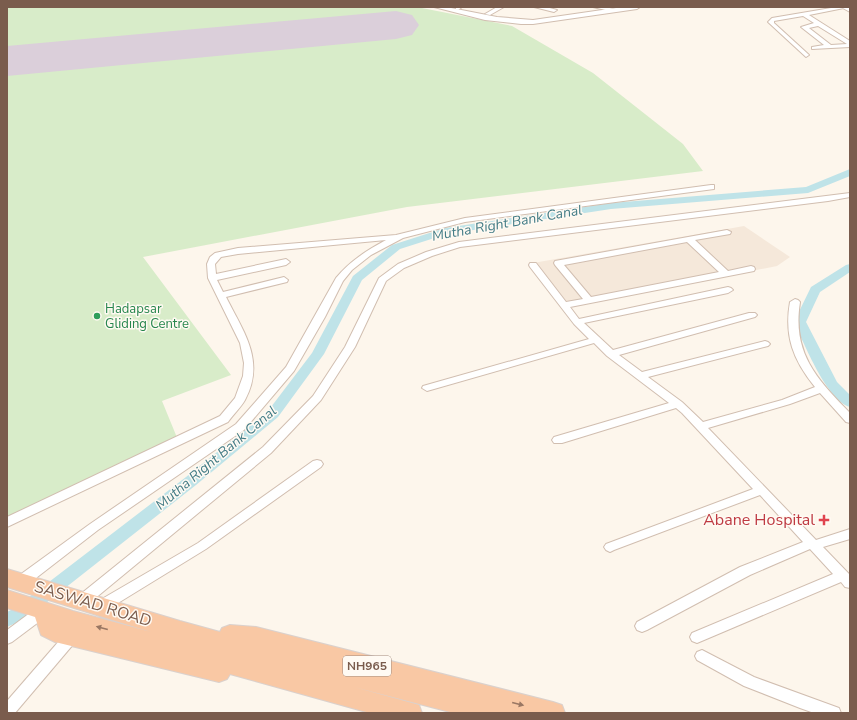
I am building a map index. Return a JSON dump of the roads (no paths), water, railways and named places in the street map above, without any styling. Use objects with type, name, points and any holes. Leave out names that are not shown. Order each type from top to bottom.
[{"type":"highway","name":"SASWAD ROAD","points":[[14,588],[78,612],[180,631]]},
{"type":"highway","name":"SASWAD ROAD","points":[[14,588],[43,611]]},
{"type":"highway","name":"NH965","points":[[43,611],[49,628],[55,632],[78,612]]},
{"type":"highway","name":"NH965","points":[[78,612],[239,676],[366,713]]},
{"type":"highway","name":"NH965","points":[[78,612],[410,713]]},
{"type":"highway","name":"NH965","points":[[180,631],[497,713]]},
{"type":"highway","name":"NH965","points":[[180,631],[256,637],[553,713]]},
{"type":"street","points":[[437,7],[502,21],[517,22],[533,22],[637,7]]},
{"type":"street","points":[[488,14],[501,7]]},
{"type":"street","points":[[538,7],[554,10]]},
{"type":"street","points":[[596,7],[614,10]]},
{"type":"street","points":[[806,55],[771,22],[778,19],[845,7],[850,10]]},
{"type":"street","points":[[803,14],[850,44]]},
{"type":"street","points":[[820,24],[804,27],[830,47]]},
{"type":"street","points":[[814,48],[850,44]]},
{"type":"street","points":[[7,522],[224,419],[240,399],[248,376],[249,363],[245,343],[212,278],[211,264],[213,259],[218,255],[238,251],[322,242],[400,236],[465,220],[711,186]]},
{"type":"street","points":[[7,712],[78,612],[272,445],[317,398],[350,347],[382,280],[401,266],[429,254],[460,245],[850,195]]},
{"type":"street","points":[[589,300],[558,263],[727,232]]},
{"type":"street","points":[[14,588],[94,528],[240,427],[290,369],[320,318],[339,280],[349,268],[368,253],[400,236]]},
{"type":"street","points":[[689,239],[726,274]]},
{"type":"street","points":[[212,278],[286,262]]},
{"type":"street","points":[[533,265],[577,322],[611,354],[678,404],[701,426],[846,579],[697,637]]},
{"type":"street","points":[[564,305],[751,269]]},
{"type":"street","points":[[220,295],[284,280]]},
{"type":"street","points":[[577,322],[728,290]]},
{"type":"street","points":[[795,302],[792,312],[793,332],[798,352],[810,374],[821,389],[850,419]]},
{"type":"street","points":[[611,354],[752,316]]},
{"type":"street","points":[[427,388],[595,340]]},
{"type":"street","points":[[640,376],[764,344]]},
{"type":"street","points":[[701,426],[786,402],[821,389]]},
{"type":"street","points":[[558,440],[678,404]]},
{"type":"street","points":[[224,419],[240,427]]},
{"type":"street","points":[[78,612],[202,546],[317,464]]},
{"type":"street","points":[[610,547],[762,490]]},
{"type":"street","points":[[642,626],[744,571],[813,544],[850,534]]},
{"type":"street","points":[[7,638],[43,611]]},
{"type":"street","points":[[702,656],[721,669],[789,697],[834,713]]},
{"type":"waterway","name":"Mutha Right Bank Canal","points":[[7,620],[21,613],[191,481],[273,414],[318,354],[357,278],[396,247],[445,231],[611,206],[808,190],[850,172]]},
{"type":"waterway","points":[[850,267],[815,290],[800,322],[831,384],[850,403]]},
{"type":"place","name":"Hadapsar Gliding Centre","points":[[97,316]]},
{"type":"place","name":"Abane Hospital","points":[[824,520]]}]
